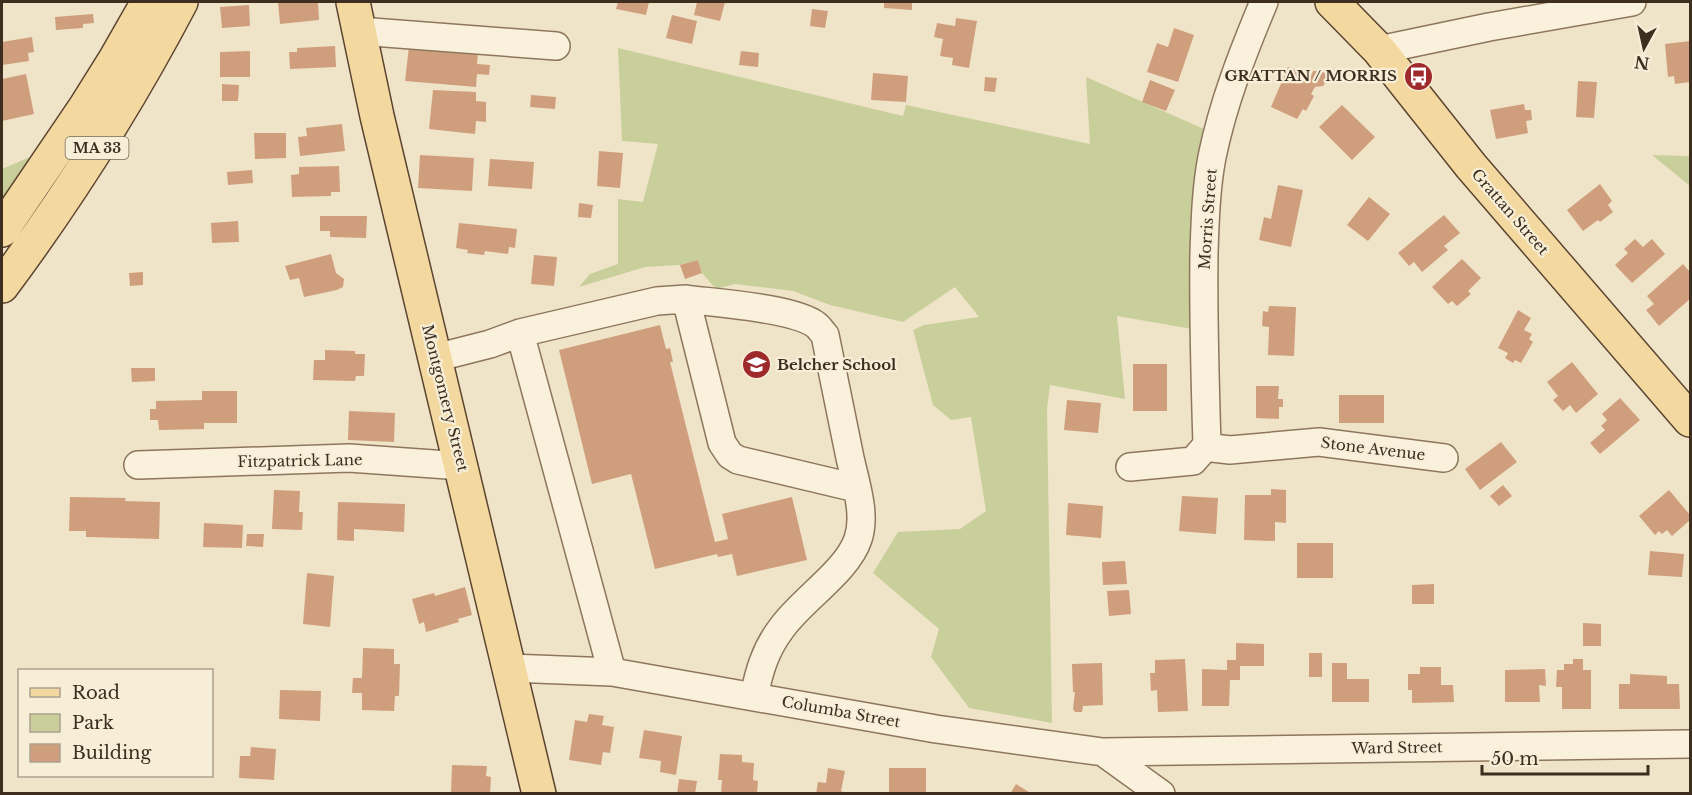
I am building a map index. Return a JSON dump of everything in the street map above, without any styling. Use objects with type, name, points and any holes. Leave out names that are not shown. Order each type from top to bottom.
[{"type":"main road","name":"MA 33","points":[[2,230],[86,106],[148,2]]},
{"type":"main road","name":"MA 33","points":[[2,286],[62,202],[105,134],[181,2]]},
{"type":"main road","name":"Grattan Street","points":[[1332,2],[1378,50],[1471,166],[1690,420]]},
{"type":"main road","name":"Montgomery Street","points":[[356,16],[376,116],[462,466],[539,794]]},
{"type":"street","name":"Morris Street","points":[[1207,445],[1203,318],[1205,228],[1211,160],[1223,108],[1264,2]]},
{"type":"street","points":[[1378,50],[1489,27],[1632,2]]},
{"type":"street","points":[[356,16],[556,46]]},
{"type":"street","points":[[435,358],[490,344],[520,333],[657,301],[686,300],[772,310],[815,324],[825,336],[861,514],[859,536],[845,562],[781,627],[761,664],[754,696]]},
{"type":"street","points":[[686,300],[722,443],[730,455],[738,460],[766,468],[856,488]]},
{"type":"street","points":[[520,333],[612,672]]},
{"type":"street","name":"Stone Avenue","points":[[1207,445],[1230,450],[1319,442],[1444,458]]},
{"type":"street","points":[[1130,467],[1193,461],[1207,445]]},
{"type":"street","name":"Fitzpatrick Lane","points":[[138,465],[349,458],[462,466]]},
{"type":"street","name":"Columba Street","points":[[510,668],[612,672],[936,729],[1103,752],[1161,794]]},
{"type":"street","name":"Ward Street","points":[[1103,752],[1690,744]]},
{"type":"green space","points":[[618,48],[903,116],[906,105],[1090,144],[1086,77],[1204,129],[1192,329],[1117,316],[1125,399],[1050,385],[1047,409],[1052,723],[969,708],[931,657],[939,629],[873,573],[898,532],[960,529],[986,511],[971,417],[951,420],[933,405],[913,330],[924,325],[979,317],[955,287],[903,322],[830,305],[793,291],[735,284],[716,289],[702,273],[698,260],[680,265],[645,267],[579,287],[590,274],[618,264],[618,199],[643,202],[658,144],[622,141]]},
{"type":"green space","points":[[44,151],[2,207],[2,169]]},
{"type":"green space","points":[[1652,155],[1690,156],[1690,186]]},
{"type":"building","points":[[278,2],[318,2],[319,20],[280,24]]},
{"type":"building","points":[[618,2],[649,2],[646,15],[616,9]]},
{"type":"building","points":[[697,2],[725,2],[720,21],[694,15]]},
{"type":"building","points":[[884,2],[912,2],[912,10],[884,8]]},
{"type":"building","points":[[249,5],[250,26],[222,28],[220,7]]},
{"type":"building","points":[[812,9],[828,11],[825,28],[810,26]]},
{"type":"building","points":[[93,14],[94,23],[83,24],[83,28],[56,30],[55,17]]},
{"type":"building","points":[[672,15],[697,21],[692,44],[666,38]]},
{"type":"building","points":[[956,18],[977,21],[969,68],[952,65],[953,58],[940,56],[943,39],[934,37],[937,23],[955,26]]},
{"type":"building","points":[[1174,28],[1194,35],[1178,82],[1147,72],[1157,43],[1168,47]]},
{"type":"building","points":[[32,37],[34,52],[28,53],[29,61],[2,65],[2,42]]},
{"type":"building","points":[[1690,41],[1690,82],[1675,84],[1674,76],[1668,77],[1665,44]]},
{"type":"building","points":[[335,46],[336,67],[290,69],[289,52],[297,52],[297,48]]},
{"type":"building","points":[[409,46],[478,53],[477,64],[490,65],[489,75],[477,74],[476,87],[405,81]]},
{"type":"building","points":[[250,51],[250,77],[220,77],[220,52]]},
{"type":"building","points":[[741,51],[759,53],[758,67],[739,65]]},
{"type":"building","points":[[1288,67],[1311,76],[1313,71],[1321,71],[1328,79],[1323,86],[1315,87],[1311,94],[1314,96],[1306,111],[1303,109],[1297,119],[1271,107]]},
{"type":"building","points":[[873,73],[908,76],[906,102],[871,100]]},
{"type":"building","points":[[26,74],[34,114],[2,121],[2,79]]},
{"type":"building","points":[[985,77],[997,78],[995,92],[984,91]]},
{"type":"building","points":[[1150,80],[1175,90],[1166,111],[1142,102]]},
{"type":"building","points":[[1578,81],[1597,82],[1594,118],[1576,117]]},
{"type":"building","points":[[222,84],[239,85],[238,101],[222,101]]},
{"type":"building","points":[[433,90],[476,92],[476,101],[486,102],[486,122],[476,121],[475,134],[429,129]]},
{"type":"building","points":[[531,95],[556,97],[555,109],[530,107]]},
{"type":"building","points":[[1524,104],[1525,110],[1531,110],[1532,120],[1526,121],[1528,133],[1496,139],[1490,110]]},
{"type":"building","points":[[1342,105],[1375,137],[1352,160],[1319,127]]},
{"type":"building","points":[[342,124],[345,151],[300,156],[298,137],[307,136],[306,128]]},
{"type":"building","points":[[254,133],[286,133],[286,158],[255,159]]},
{"type":"building","points":[[599,151],[623,153],[620,188],[597,186]]},
{"type":"building","points":[[420,155],[474,158],[472,191],[418,188]]},
{"type":"building","points":[[490,159],[534,162],[532,189],[488,186]]},
{"type":"building","points":[[339,166],[340,192],[331,192],[331,196],[292,197],[291,175],[299,174],[299,167]]},
{"type":"building","points":[[252,170],[253,183],[228,185],[227,172]]},
{"type":"building","points":[[1600,184],[1612,201],[1608,205],[1613,212],[1583,231],[1567,210]]},
{"type":"building","points":[[1278,185],[1303,190],[1291,247],[1259,240],[1264,217],[1271,219]]},
{"type":"building","points":[[1369,197],[1390,214],[1368,241],[1347,225]]},
{"type":"building","points":[[579,203],[593,205],[591,218],[578,217]]},
{"type":"building","points":[[1444,215],[1460,233],[1444,246],[1448,250],[1422,272],[1414,262],[1409,266],[1398,253]]},
{"type":"building","points":[[320,216],[367,216],[366,238],[330,237],[330,231],[320,231]]},
{"type":"building","points":[[238,221],[239,242],[212,243],[211,223]]},
{"type":"building","points":[[459,223],[517,229],[515,248],[509,247],[508,254],[485,251],[484,255],[467,253],[468,250],[456,248]]},
{"type":"building","points":[[1635,239],[1643,247],[1652,239],[1665,254],[1632,283],[1615,265],[1628,253],[1624,249]]},
{"type":"building","points":[[331,254],[336,273],[344,279],[343,287],[304,297],[299,278],[290,280],[285,266]]},
{"type":"building","points":[[534,255],[557,257],[554,286],[531,284]]},
{"type":"building","points":[[1462,259],[1481,278],[1468,291],[1471,294],[1457,306],[1452,301],[1448,304],[1432,287]]},
{"type":"building","points":[[698,260],[702,273],[685,279],[680,265]]},
{"type":"building","points":[[1683,264],[1690,272],[1690,299],[1659,326],[1646,310],[1654,304],[1647,296]]},
{"type":"building","points":[[143,272],[143,285],[130,286],[129,273]]},
{"type":"building","points":[[1269,306],[1296,307],[1294,356],[1268,355],[1269,327],[1262,326],[1263,311],[1268,312]]},
{"type":"building","points":[[1518,310],[1531,318],[1524,330],[1532,334],[1529,339],[1533,342],[1521,363],[1515,360],[1513,363],[1505,358],[1508,353],[1498,348]]},
{"type":"building","points":[[660,325],[666,349],[670,348],[673,362],[670,362],[715,542],[728,539],[722,514],[792,497],[807,560],[737,576],[732,554],[718,557],[717,554],[655,569],[631,474],[592,484],[559,350]]},
{"type":"building","points":[[325,350],[355,351],[355,354],[365,354],[364,376],[356,376],[355,381],[313,380],[314,360],[325,360]]},
{"type":"building","points":[[1572,362],[1598,394],[1576,413],[1570,405],[1563,411],[1553,400],[1558,396],[1547,382]]},
{"type":"building","points":[[1133,364],[1167,364],[1167,411],[1133,411]]},
{"type":"building","points":[[131,368],[155,368],[155,381],[132,382]]},
{"type":"building","points":[[1256,386],[1279,386],[1278,399],[1283,399],[1283,407],[1279,407],[1279,419],[1256,418]]},
{"type":"building","points":[[202,391],[237,391],[237,423],[204,423],[204,429],[159,430],[158,420],[150,420],[150,409],[156,409],[156,401],[202,400]]},
{"type":"building","points":[[1339,395],[1384,395],[1384,423],[1339,423]]},
{"type":"building","points":[[1620,398],[1640,420],[1600,454],[1590,443],[1605,430],[1601,426],[1607,420],[1602,414]]},
{"type":"building","points":[[1067,400],[1101,403],[1098,433],[1064,430]]},
{"type":"building","points":[[349,411],[395,413],[394,442],[348,440]]},
{"type":"building","points":[[1501,442],[1517,462],[1480,490],[1465,469]]},
{"type":"building","points":[[1503,485],[1512,496],[1499,506],[1490,496]]},
{"type":"building","points":[[1271,489],[1286,490],[1286,523],[1275,522],[1275,541],[1244,540],[1245,495],[1271,495]]},
{"type":"building","points":[[274,490],[300,491],[299,512],[303,512],[302,530],[272,529]]},
{"type":"building","points":[[1669,490],[1690,515],[1690,520],[1672,536],[1667,530],[1662,534],[1659,531],[1655,535],[1639,516]]},
{"type":"building","points":[[1182,496],[1218,498],[1216,534],[1179,531]]},
{"type":"building","points":[[70,497],[126,498],[125,501],[160,502],[159,539],[86,537],[86,531],[69,531]]},
{"type":"building","points":[[338,502],[405,504],[404,532],[354,529],[354,541],[337,540]]},
{"type":"building","points":[[1068,503],[1103,506],[1101,538],[1066,535]]},
{"type":"building","points":[[204,523],[243,525],[242,548],[203,547]]},
{"type":"building","points":[[247,534],[264,534],[263,547],[246,546]]},
{"type":"building","points":[[1297,543],[1333,543],[1333,578],[1297,578]]},
{"type":"building","points":[[1650,551],[1684,554],[1682,577],[1648,575]]},
{"type":"building","points":[[1125,561],[1127,584],[1103,585],[1102,562]]},
{"type":"building","points":[[307,573],[334,576],[330,627],[303,624]]},
{"type":"building","points":[[1434,584],[1434,604],[1412,604],[1412,585]]},
{"type":"building","points":[[465,587],[472,615],[458,619],[459,622],[426,632],[424,622],[419,624],[412,599],[434,593],[435,596]]},
{"type":"building","points":[[1129,590],[1131,614],[1109,616],[1107,591]]},
{"type":"building","points":[[1583,623],[1601,624],[1601,646],[1583,646]]},
{"type":"building","points":[[1236,643],[1264,644],[1264,666],[1240,666],[1240,680],[1230,680],[1229,706],[1202,706],[1202,669],[1227,670],[1227,660],[1236,660]]},
{"type":"building","points":[[363,648],[394,649],[394,664],[400,664],[399,696],[395,696],[394,711],[362,710],[362,693],[352,693],[353,678],[362,678]]},
{"type":"building","points":[[1309,653],[1322,653],[1322,677],[1309,677]]},
{"type":"building","points":[[1185,659],[1188,711],[1158,712],[1157,690],[1151,691],[1150,673],[1155,673],[1155,660]]},
{"type":"building","points":[[1573,659],[1583,659],[1583,670],[1591,670],[1591,709],[1562,709],[1562,687],[1556,687],[1557,670],[1564,670],[1564,664],[1573,664]]},
{"type":"building","points":[[1102,663],[1103,705],[1083,706],[1082,712],[1075,712],[1073,709],[1075,692],[1073,692],[1072,664]]},
{"type":"building","points":[[1332,663],[1347,663],[1347,679],[1369,679],[1369,702],[1332,702]]},
{"type":"building","points":[[1420,667],[1441,667],[1441,685],[1453,685],[1454,702],[1412,703],[1412,690],[1408,690],[1408,674],[1420,674]]},
{"type":"building","points":[[1545,669],[1546,686],[1539,685],[1540,702],[1505,702],[1505,670]]},
{"type":"building","points":[[1630,674],[1667,676],[1667,684],[1679,684],[1680,709],[1619,709],[1619,684],[1630,684]]},
{"type":"building","points":[[280,690],[321,691],[320,721],[279,719]]},
{"type":"building","points":[[589,714],[604,716],[602,725],[614,727],[610,753],[603,752],[601,765],[569,760],[575,720],[587,722]]},
{"type":"building","points":[[644,730],[682,736],[676,775],[660,772],[661,761],[639,758]]},
{"type":"building","points":[[251,747],[276,749],[274,780],[239,778],[240,756],[250,756]]},
{"type":"building","points":[[720,754],[742,755],[742,762],[754,763],[753,780],[758,781],[757,794],[721,794],[722,780],[718,780]]},
{"type":"building","points":[[452,765],[487,766],[486,776],[491,777],[490,794],[451,794]]},
{"type":"building","points":[[828,768],[845,771],[841,791],[847,794],[816,794],[818,782],[826,783]]},
{"type":"building","points":[[889,768],[926,768],[926,794],[889,794]]},
{"type":"building","points":[[679,779],[697,781],[695,794],[677,794]]},
{"type":"building","points":[[1016,784],[1032,794],[1010,794]]},
{"type":"place","name":"GRATTAN / MORRIS","points":[[1418,76]]},
{"type":"place","name":"Belcher School","points":[[756,365]]}]
